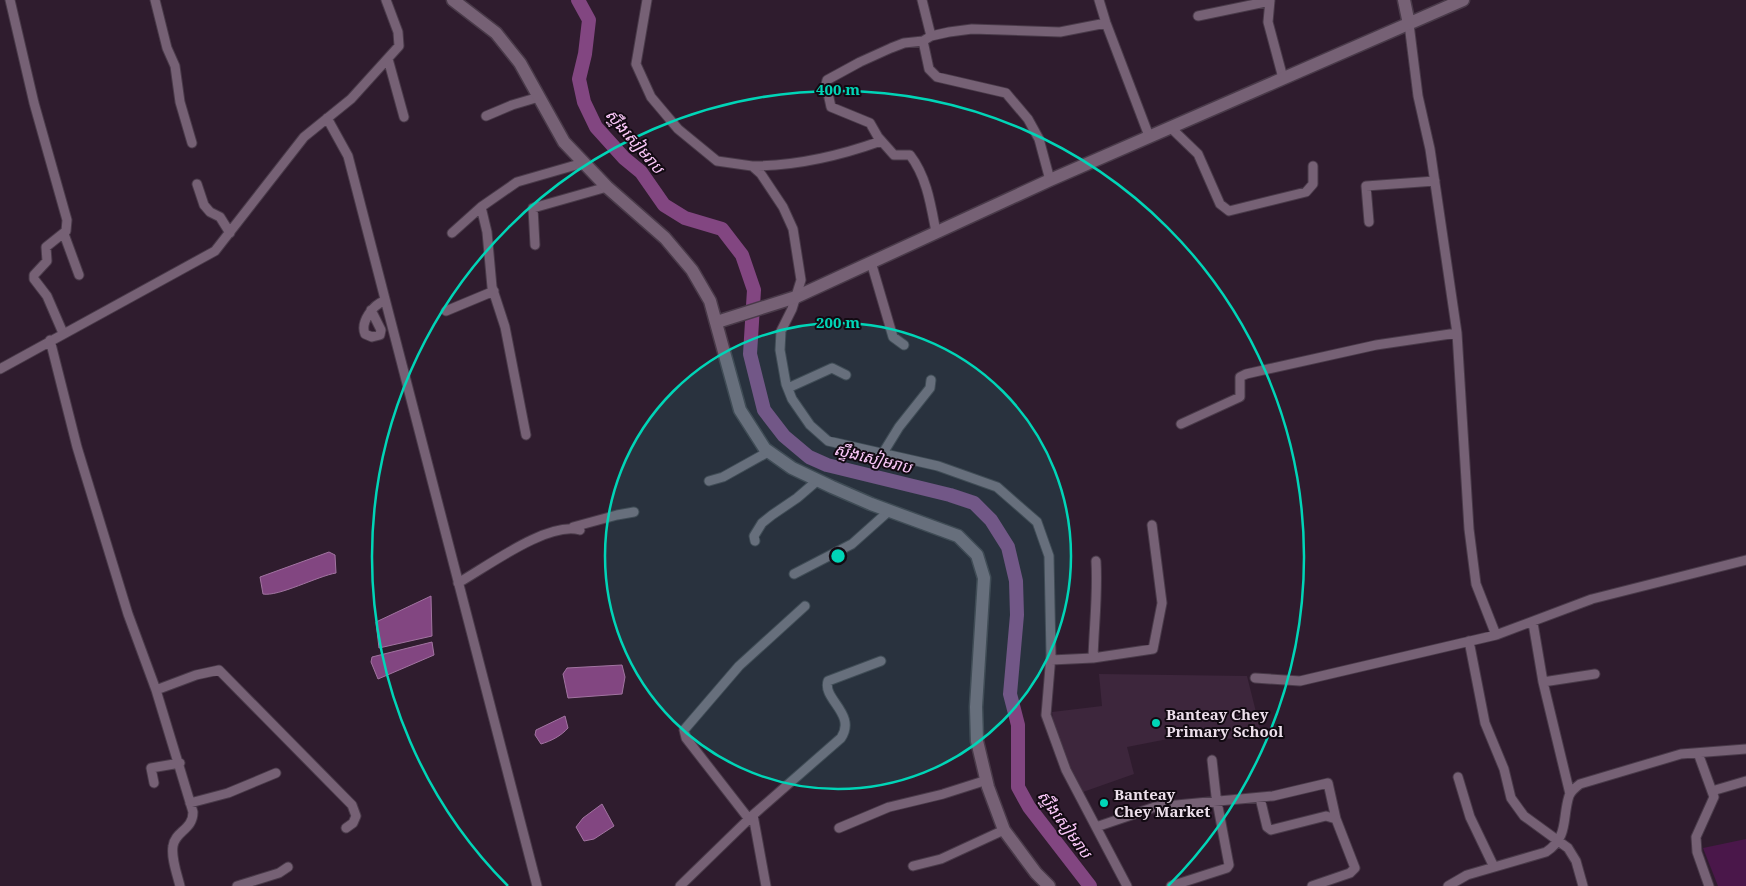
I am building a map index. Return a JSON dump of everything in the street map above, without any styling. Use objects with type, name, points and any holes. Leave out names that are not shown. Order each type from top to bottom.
[{"type":"street","points":[[0,3],[9,0],[34,103],[67,220],[68,228],[64,234],[46,247],[47,261],[34,275],[34,279],[47,296],[63,333]]},
{"type":"street","points":[[155,0],[167,48],[175,66],[180,102],[192,143]]},
{"type":"street","points":[[0,369],[50,340],[207,257],[230,233],[304,137],[351,99],[399,46],[400,40],[386,0]]},
{"type":"street","points":[[453,0],[496,33],[520,63],[564,142],[607,187],[665,238],[692,270],[710,301],[740,410],[756,437],[768,452],[792,468],[818,480],[889,511],[958,536],[971,547],[980,561],[984,578],[976,707],[976,737],[987,780],[1004,830],[1049,886]]},
{"type":"street","points":[[647,0],[636,64],[651,97],[678,129],[717,160],[752,166],[782,165],[847,153],[881,141]]},
{"type":"street","points":[[922,0],[931,36]]},
{"type":"street","points":[[1099,0],[1149,136]]},
{"type":"street","points":[[1404,0],[1411,23],[1418,96],[1435,181],[1457,333],[1469,529],[1476,584],[1488,618],[1489,635]]},
{"type":"street","points":[[717,322],[792,299],[1050,180],[1463,0]]},
{"type":"street","points":[[1198,16],[1270,1],[1268,22],[1282,78]]},
{"type":"street","points":[[936,232],[925,183],[917,163],[910,155],[894,155],[881,141],[870,123],[831,107],[826,84],[827,80],[891,48],[904,43],[923,41],[931,36],[972,29],[1060,32],[1106,22]]},
{"type":"street","points":[[923,41],[929,69],[937,77],[1006,93],[1028,119],[1039,139],[1050,180]]},
{"type":"street","points":[[388,59],[404,118]]},
{"type":"street","points":[[486,116],[512,105],[539,98]]},
{"type":"street","points":[[327,118],[348,156],[537,886]]},
{"type":"street","points":[[1170,127],[1198,154],[1220,204],[1229,211],[1306,192],[1313,184],[1313,166]]},
{"type":"street","points":[[452,233],[481,207],[517,182],[583,163]]},
{"type":"street","points":[[752,166],[768,183],[783,207],[793,229],[801,280],[781,331],[780,350],[792,399],[810,425],[828,441],[970,475],[997,486],[1038,522],[1049,556],[1051,660],[1046,715],[1066,770],[1127,886]]},
{"type":"street","points":[[1369,222],[1366,186],[1435,181]]},
{"type":"street","points":[[197,184],[204,206],[220,218],[230,233]]},
{"type":"street","points":[[534,245],[533,208],[607,187]]},
{"type":"street","points":[[481,207],[494,291],[505,327],[526,435]]},
{"type":"street","points":[[64,234],[79,275]]},
{"type":"street","points":[[871,262],[893,337],[904,345]]},
{"type":"street","points":[[446,311],[494,291]]},
{"type":"street","points":[[371,310],[377,303],[384,301]]},
{"type":"street","points":[[1181,424],[1194,420],[1220,405],[1237,400],[1240,397],[1240,377],[1246,374],[1376,345],[1457,333]]},
{"type":"street","points":[[50,340],[77,447],[128,614],[180,762],[190,803],[193,819],[173,845],[180,886]]},
{"type":"street","points":[[788,388],[832,368],[846,375]]},
{"type":"street","points":[[883,453],[899,427],[930,388],[931,380]]},
{"type":"street","points":[[709,481],[728,475],[768,452]]},
{"type":"street","points":[[755,540],[754,536],[762,523],[818,480]]},
{"type":"street","points":[[794,574],[852,544],[889,511]]},
{"type":"street","points":[[458,583],[542,534],[562,528],[576,529],[617,514],[634,512]]},
{"type":"street","points":[[1051,660],[1093,658],[1130,650],[1150,650],[1156,643],[1162,603],[1152,525]]},
{"type":"street","points":[[1255,678],[1300,682],[1469,641],[1533,623],[1592,599],[1746,560]]},
{"type":"street","points":[[1093,658],[1094,620],[1098,596],[1096,561]]},
{"type":"street","points":[[766,886],[751,817],[686,738],[684,730],[739,666],[805,606]]},
{"type":"street","points":[[1448,886],[1467,875],[1546,852],[1559,838],[1565,825],[1570,794],[1543,682],[1533,623]]},
{"type":"street","points":[[1469,641],[1485,723],[1504,769],[1511,798],[1524,816],[1559,838],[1568,848],[1576,861],[1583,886]]},
{"type":"street","points":[[680,886],[751,817],[845,732],[844,717],[827,688],[828,681],[881,661]]},
{"type":"street","points":[[156,690],[196,675],[219,670],[352,805],[356,816],[353,823],[346,828]]},
{"type":"street","points":[[1543,682],[1595,674]]},
{"type":"street","points":[[1570,794],[1580,784],[1681,754],[1746,749]]},
{"type":"street","points":[[1698,753],[1714,800],[1696,837],[1697,852],[1710,886]]},
{"type":"street","points":[[1171,886],[1228,867],[1212,760]]},
{"type":"street","points":[[154,783],[151,768],[180,762]]},
{"type":"street","points":[[190,803],[228,793],[276,774]]},
{"type":"street","points":[[1458,778],[1470,817],[1494,866]]},
{"type":"street","points":[[839,828],[889,807],[942,794],[987,780]]},
{"type":"street","points":[[1712,791],[1746,781]]},
{"type":"street","points":[[1096,827],[1155,807],[1260,798],[1328,783],[1336,819],[1354,868],[1350,873],[1312,886]]},
{"type":"street","points":[[1260,798],[1267,827],[1271,830],[1326,816],[1336,819]]},
{"type":"street","points":[[913,866],[941,859],[1004,830]]},
{"type":"street","points":[[238,886],[279,873],[288,867]]},
{"type":"shaded area","points":[[329,552],[335,555],[336,573],[278,592],[263,594],[260,577]]},
{"type":"shaded area","points":[[431,596],[432,636],[379,648],[376,622]]},
{"type":"shaded area","points":[[432,642],[434,655],[378,679],[371,662],[372,657]]},
{"type":"shaded area","points":[[622,665],[625,677],[622,694],[568,698],[563,674],[567,668]]},
{"type":"shaded area","name":"Banteay Chey Primary School","points":[[1099,674],[1247,676],[1262,736],[1248,739],[1173,738],[1127,747],[1134,774],[1083,792],[1067,765],[1055,734],[1052,712],[1102,706]]},
{"type":"shaded area","points":[[565,716],[568,728],[556,738],[541,744],[535,735],[536,730]]},
{"type":"shaded area","points":[[602,804],[614,826],[594,839],[584,841],[576,827],[583,818]]},
{"type":"shaded area","points":[[1746,839],[1746,886],[1718,886],[1703,848]]},
{"type":"waterway","name":"ស្ទឹងសៀមរាប","points":[[578,0],[589,20],[585,54],[579,79],[584,102],[596,127],[624,158],[641,172],[664,205],[685,218],[722,229],[742,255],[754,290],[750,354],[764,410],[784,436],[809,457],[827,465],[950,495],[974,503],[991,520],[1008,547],[1016,581],[1017,615],[1010,694],[1018,725],[1018,787],[1029,807],[1090,886]]},
{"type":"place","name":"Banteay Chey Primary School","points":[[1156,723]]},
{"type":"place","name":"Banteay Chey Market","points":[[1104,803]]}]
